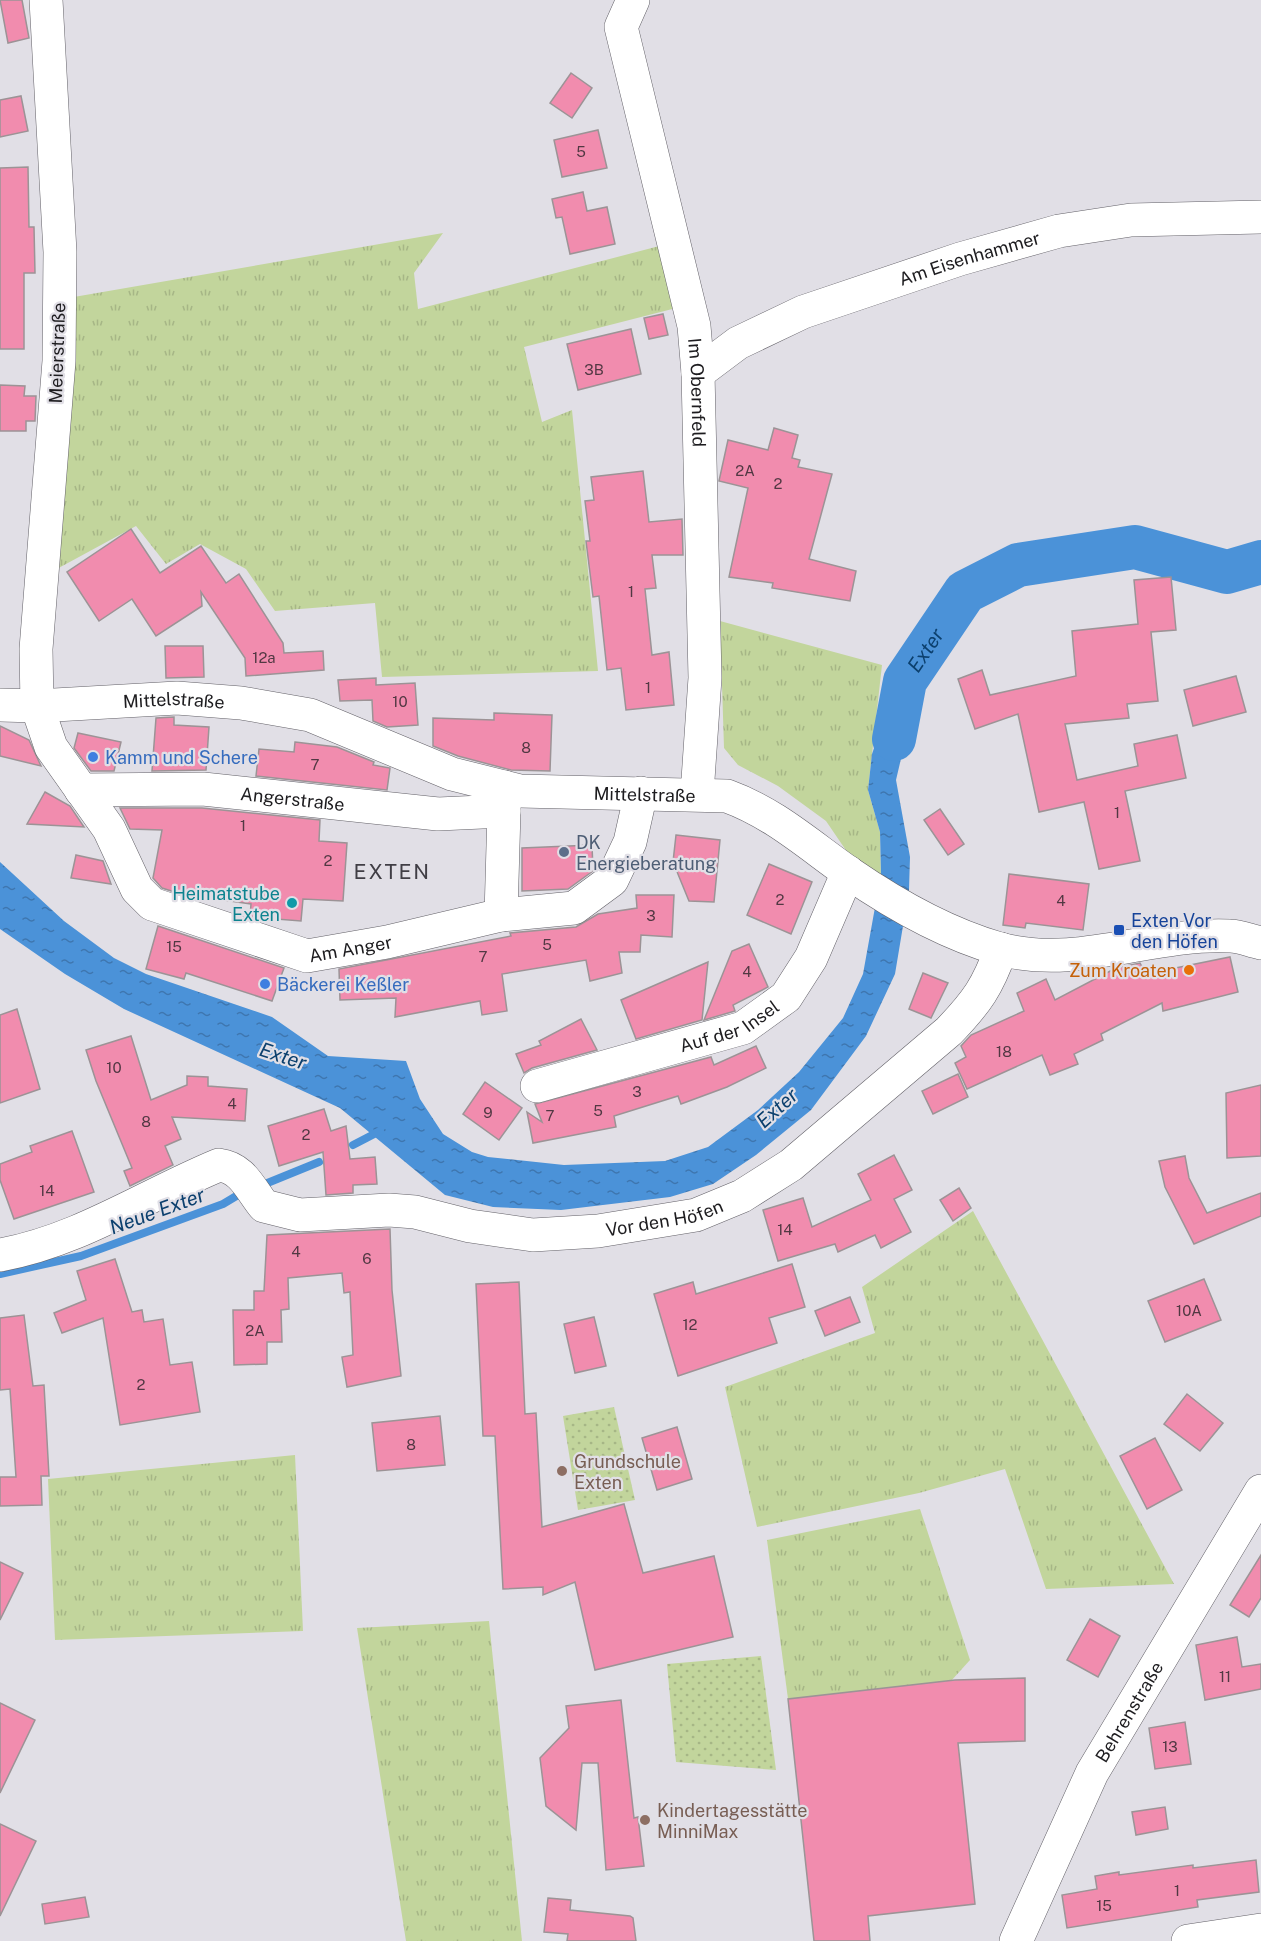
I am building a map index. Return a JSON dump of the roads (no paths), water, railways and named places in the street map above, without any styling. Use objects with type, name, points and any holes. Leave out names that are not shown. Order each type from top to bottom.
[{"type":"street","name":"Meierstraße","points":[[37,706],[36,649],[59,361],[60,252],[46,0]]},
{"type":"street","name":"Im Obernfeld","points":[[633,0],[621,27],[694,326],[698,373],[705,678],[697,794]]},
{"type":"street","name":"Am Eisenhammer","points":[[698,373],[738,343],[803,312],[960,259],[1037,237],[1131,220],[1261,217]]},
{"type":"street","name":"Mittelstraße","points":[[0,705],[37,706],[177,699],[242,704],[310,715],[452,774],[504,799],[520,791],[727,796],[750,805],[795,832],[850,874],[919,914],[966,937],[1001,949],[1048,957],[1103,953],[1165,941],[1231,936],[1261,943]]},
{"type":"street","name":"Am Anger","points":[[37,706],[51,747],[109,829],[137,889],[152,904],[307,956],[387,942],[501,915],[574,908],[612,880],[630,843],[641,793]]},
{"type":"street","name":"Angerstraße","points":[[81,790],[203,789],[438,814],[504,799]]},
{"type":"street","points":[[501,915],[504,799]]},
{"type":"street","name":"Auf der Insel","points":[[537,1086],[743,1028],[786,997],[811,958],[850,874]]},
{"type":"street","name":"Vor den Höfen","points":[[0,1255],[28,1250],[65,1238],[219,1165],[231,1167],[270,1209],[300,1215],[389,1210],[415,1212],[470,1226],[533,1235],[598,1231],[696,1215],[742,1196],[791,1165],[950,1031],[972,1007],[989,982],[1001,949]]},
{"type":"street","name":"Behrenstraße","points":[[1017,1941],[1092,1773],[1261,1491]]},
{"type":"street","points":[[1188,1941],[1261,1930]]},
{"type":"water","points":[[905,681],[911,716],[896,780],[910,857],[909,890],[895,974],[866,1036],[811,1110],[756,1155],[713,1184],[670,1197],[561,1210],[493,1207],[445,1195],[340,1108],[124,1009],[65,974],[0,929],[0,862],[64,921],[114,958],[146,974],[272,1017],[328,1056],[406,1061],[420,1099],[443,1134],[472,1152],[488,1157],[564,1165],[665,1161],[708,1147],[758,1110],[799,1072],[843,1018],[863,974],[881,874],[880,832],[868,790],[872,754],[885,716]]},
{"type":"waterway","name":"Exter","points":[[894,739],[905,681],[965,592],[1018,565],[1135,547],[1227,572],[1261,562]]},
{"type":"waterway","name":"Neue Exter","points":[[353,1145],[380,1131]]},
{"type":"waterway","name":"Neue Exter","points":[[260,1186],[319,1162]]},
{"type":"waterway","name":"Neue Exter","points":[[0,1274],[81,1256],[223,1204],[243,1192]]},
{"type":"place","name":"Kamm und Schere","points":[[93,757]]},
{"type":"place","name":"DK Energieberatung","points":[[564,852]]},
{"type":"place","name":"Heimatstube Exten","points":[[292,903]]},
{"type":"place","name":"Exten Vor den Höfen","points":[[1119,930]]},
{"type":"place","name":"Zum Kroaten","points":[[1189,970]]},
{"type":"place","name":"Bäckerei Keßler","points":[[265,984]]},
{"type":"place","name":"Grundschule Exten","points":[[562,1471]]},
{"type":"place","name":"Kindertagesstätte MinniMax","points":[[645,1820]]},
{"type":"district","name":"EXTEN","points":[[392,871]]}]
